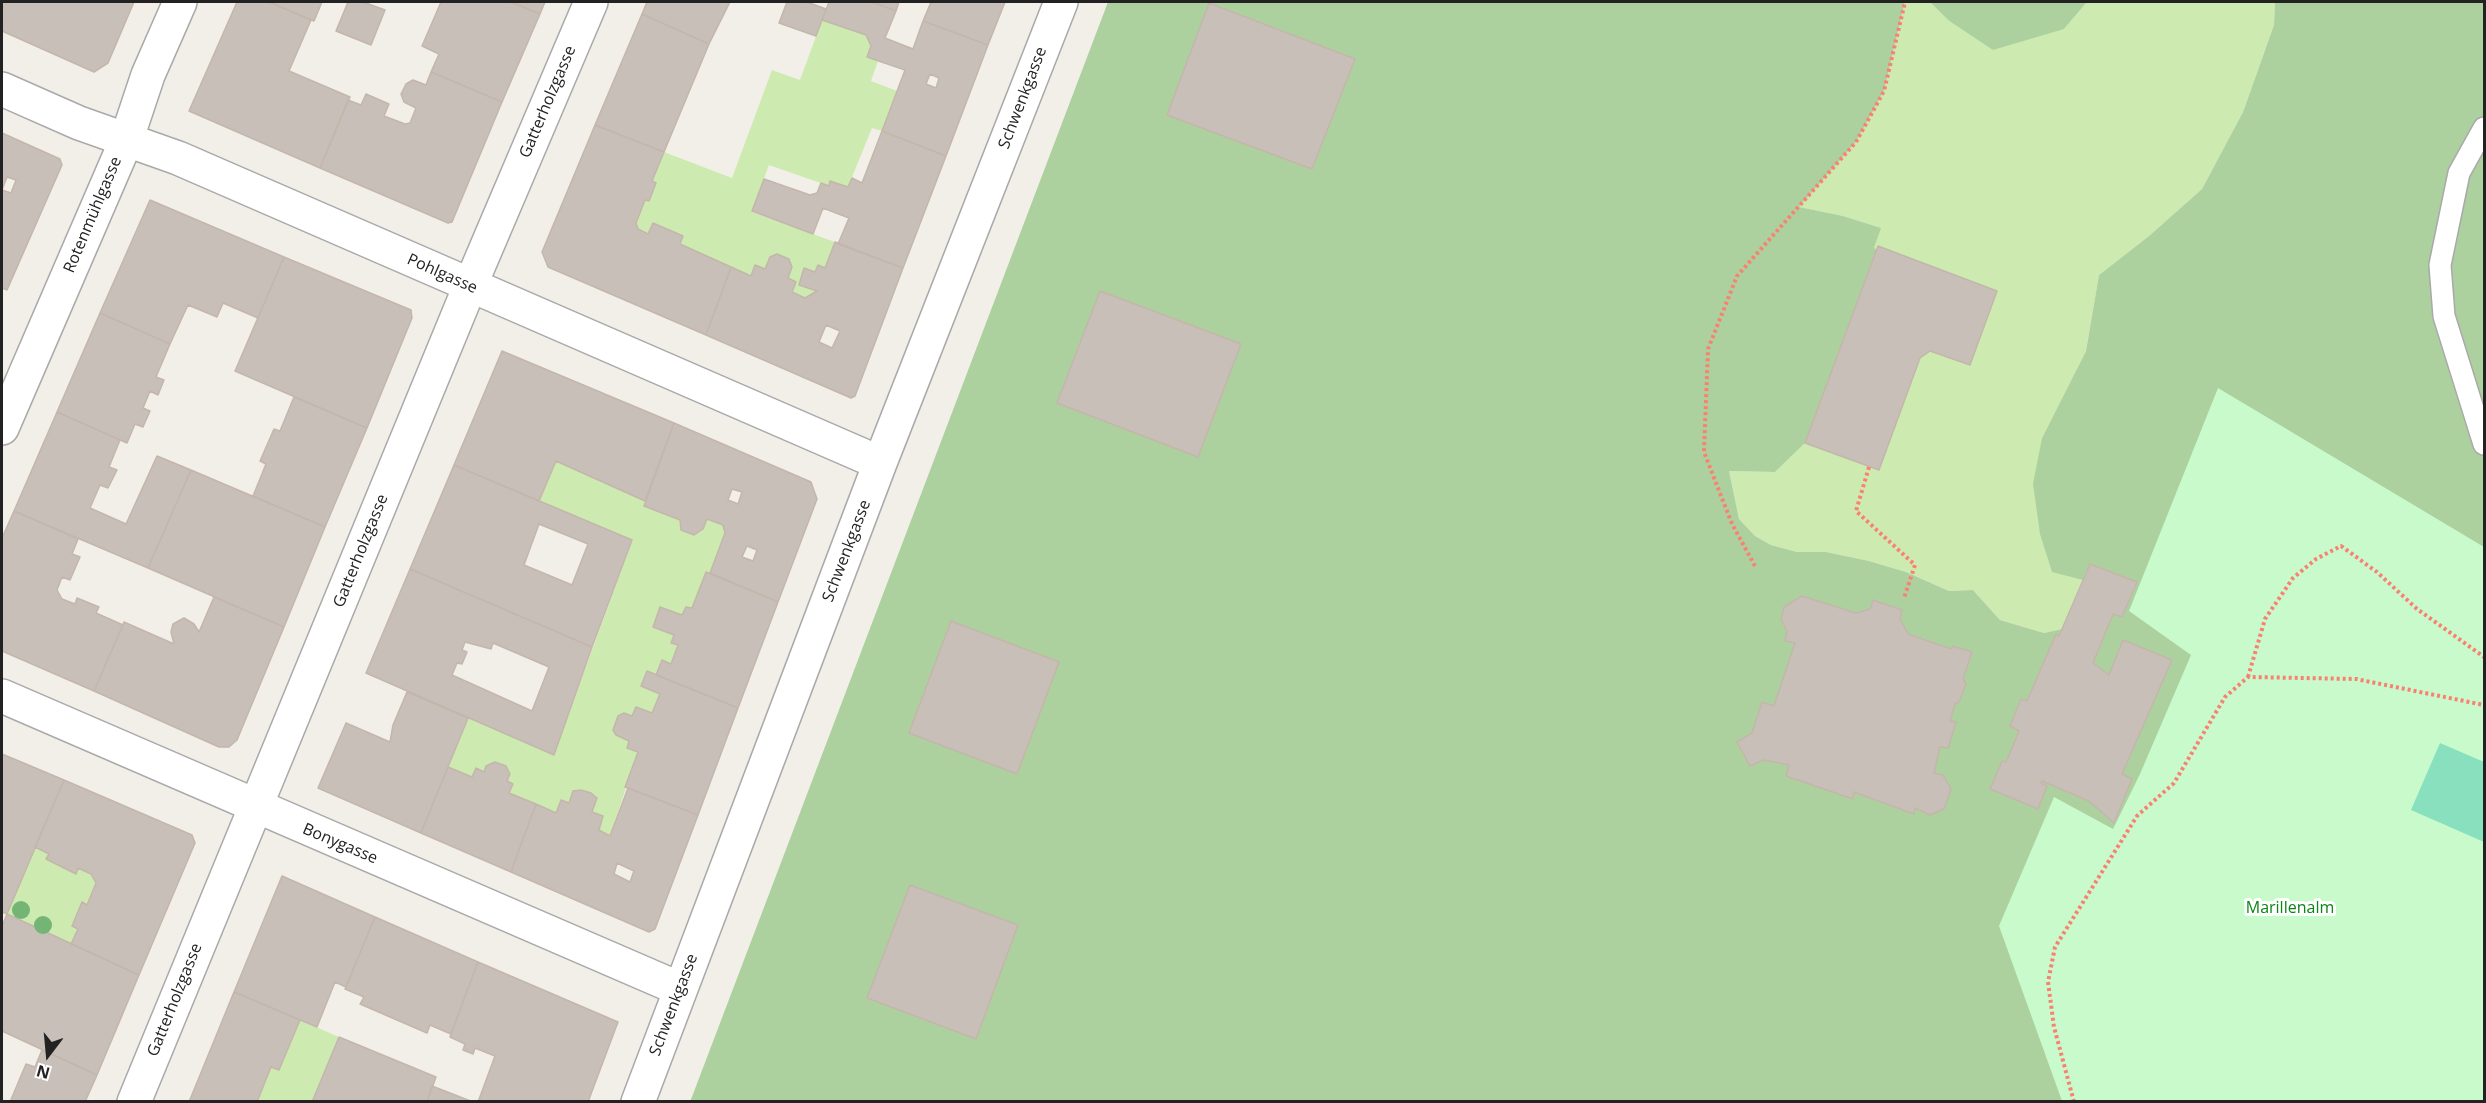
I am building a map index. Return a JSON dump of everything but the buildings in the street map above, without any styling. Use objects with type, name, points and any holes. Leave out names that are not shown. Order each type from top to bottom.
[{"type":"street","name":"Rotenmühlgasse","points":[[2,428],[126,141],[148,75],[180,2]]},
{"type":"street","name":"Gatterholzgasse","points":[[134,1101],[470,286],[591,2]]},
{"type":"street","name":"Schwenkgasse","points":[[638,1101],[880,463],[1060,2]]},
{"type":"street","name":"Pohlgasse","points":[[2,89],[126,141],[178,158],[880,463]]},
{"type":"street","name":"Bonygasse","points":[[2,696],[680,989]]},
{"type":"lane","points":[[2484,128],[2459,173],[2440,265],[2444,316],[2484,444]]},
{"type":"path","points":[[1755,566],[1732,524],[1704,452],[1708,349],[1737,276],[1856,142],[1884,91],[1905,2]]},
{"type":"path","points":[[1869,467],[1856,511],[1915,565],[1904,598]]},
{"type":"path","points":[[2074,1101],[2054,1028],[2048,982],[2055,947],[2137,816],[2174,783],[2225,698],[2248,677],[2265,619],[2293,578],[2316,559],[2342,546],[2377,572],[2417,609],[2484,657]]},
{"type":"path","points":[[2248,677],[2356,680],[2484,705]]},
{"type":"green space","points":[[1108,2],[1905,2],[1884,91],[1856,142],[1799,207],[1843,216],[1881,228],[1874,248],[1877,250],[1878,246],[1997,291],[1970,365],[1930,351],[1920,358],[1879,470],[1805,443],[1775,472],[1729,471],[1739,519],[1755,536],[1771,545],[1797,552],[1826,552],[1869,561],[1906,572],[1949,591],[1973,590],[2000,620],[2044,633],[2062,629],[2083,580],[2052,572],[2040,534],[2033,484],[2042,438],[2086,351],[2099,275],[2149,236],[2202,189],[2243,112],[2274,25],[2275,2],[2484,2],[2484,1101],[690,1102]]},
{"type":"green space","points":[[1905,2],[1930,2],[1948,20],[2064,29],[2087,2],[2275,2],[2274,25],[2243,112],[2202,189],[2149,236],[2099,275],[2086,351],[2042,438],[2083,579],[2062,629],[2044,633],[2000,620],[1973,590],[1949,591],[1906,572],[1869,561],[1826,552],[1797,552],[1771,545],[1755,536],[1739,519],[1729,471],[1775,472],[1805,443],[1878,470],[1920,358],[1930,351],[1969,365],[1874,248],[1880,228],[1843,216],[1798,207],[1856,142],[1884,91]]},
{"type":"green space","points":[[1930,2],[2087,2],[2064,29],[1993,50],[1948,20]]},
{"type":"green space","points":[[822,20],[866,35],[871,46],[867,57],[878,61],[871,81],[897,91],[882,131],[872,128],[848,187],[831,181],[829,186],[769,165],[752,212],[835,242],[825,268],[818,265],[815,272],[804,268],[799,285],[817,291],[805,298],[792,292],[795,282],[788,278],[792,267],[789,259],[777,254],[770,257],[765,269],[751,276],[680,244],[683,236],[654,223],[648,234],[638,229],[636,223],[645,200],[649,201],[656,183],[652,181],[664,152],[732,178],[772,70],[800,80]]},
{"type":"green space","name":"Marillenalm","points":[[2218,388],[2484,547],[2484,1101],[2062,1101],[1999,926],[2054,797],[2113,829],[2140,774],[2191,655],[2129,611]]},
{"type":"green space","points":[[556,461],[645,501],[644,506],[680,520],[681,530],[694,535],[703,529],[707,519],[723,525],[725,533],[710,573],[706,573],[692,608],[686,607],[682,615],[660,608],[653,627],[674,635],[671,642],[678,645],[671,664],[662,661],[656,675],[647,672],[642,686],[660,694],[652,713],[636,707],[632,716],[624,713],[618,716],[614,729],[616,735],[629,741],[627,748],[638,752],[610,836],[599,830],[603,816],[592,812],[597,798],[591,793],[581,790],[574,791],[569,803],[561,801],[556,813],[509,793],[513,784],[507,781],[510,774],[506,766],[495,762],[486,766],[484,772],[476,768],[472,777],[448,767],[468,718],[554,754],[632,541],[539,501]]},
{"type":"green space","points":[[2440,743],[2484,762],[2484,842],[2411,810]]},
{"type":"green space","points":[[35,847],[49,854],[47,859],[75,873],[78,868],[91,874],[96,883],[87,905],[82,903],[72,926],[78,929],[71,944],[7,914]]},
{"type":"green space","points":[[300,1020],[339,1037],[312,1101],[257,1102],[271,1067],[279,1070]]}]
